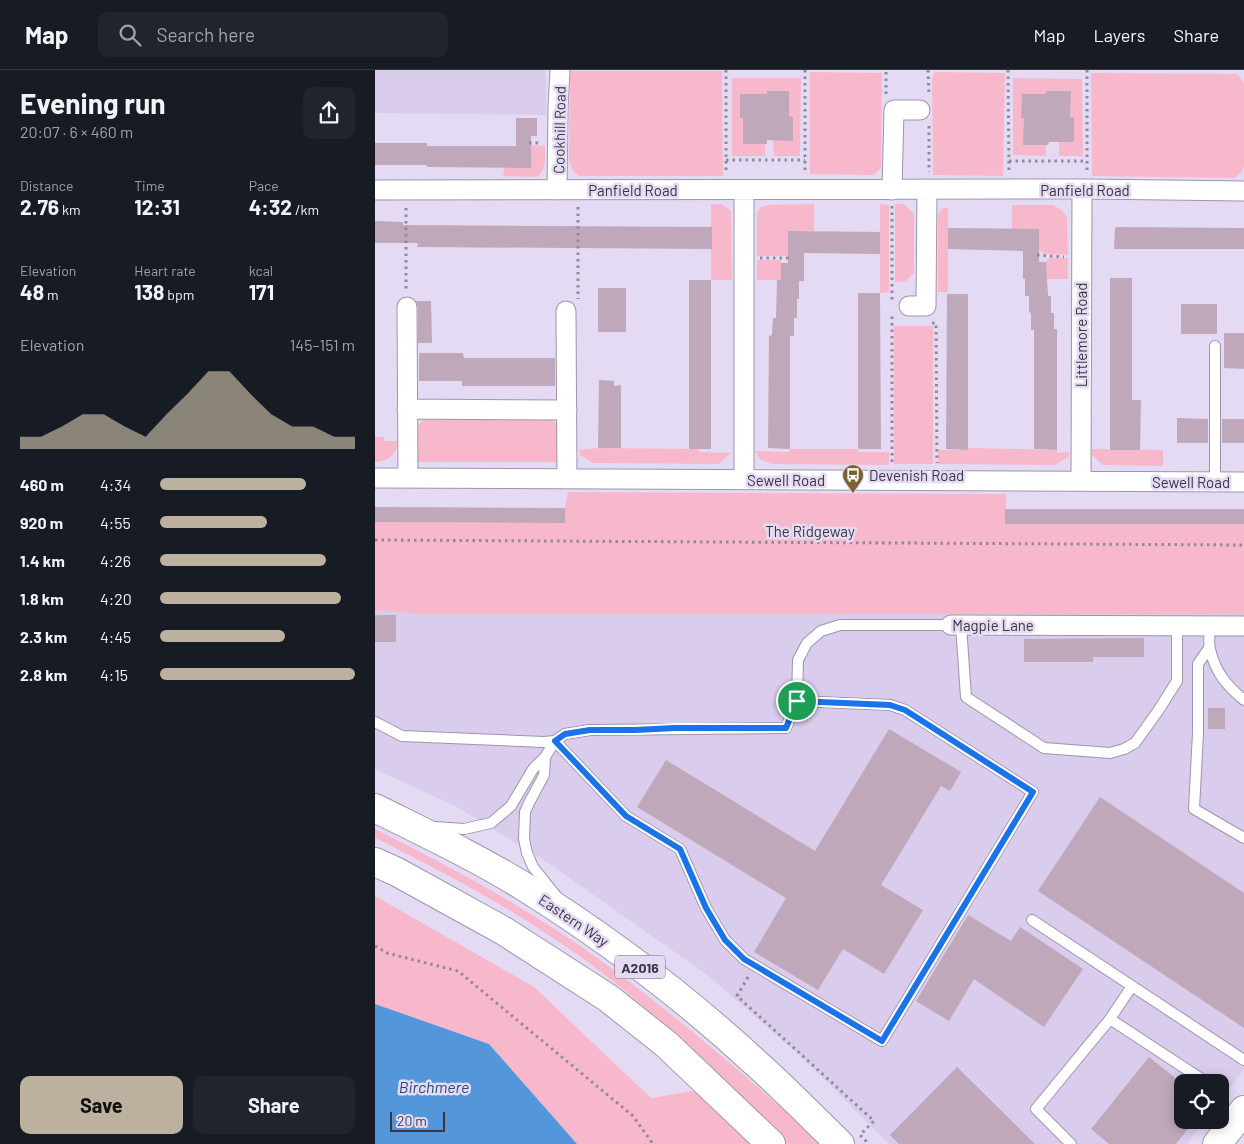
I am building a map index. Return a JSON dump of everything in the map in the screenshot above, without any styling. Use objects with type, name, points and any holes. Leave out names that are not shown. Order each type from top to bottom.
[{"type":"main road","name":"Eastern Way","points":[[375,808],[465,853],[522,885],[617,950],[683,1000],[758,1064],[840,1144]]},
{"type":"main road","name":"A2016","points":[[375,862],[397,872],[504,931],[608,998],[666,1044],[771,1144]]},
{"type":"main road","points":[[1217,1144],[1244,1110]]},
{"type":"street","name":"Cookhill Road","points":[[557,190],[560,70]]},
{"type":"street","points":[[892,190],[894,110],[926,110]]},
{"type":"street","name":"Panfield Road","points":[[375,190],[1244,191]]},
{"type":"street","points":[[735,190],[744,258],[744,480]]},
{"type":"street","points":[[900,305],[926,306],[928,190]]},
{"type":"street","name":"Littlemore Road","points":[[1081,481],[1082,258],[1085,190]]},
{"type":"street","points":[[407,307],[408,478]]},
{"type":"street","points":[[566,311],[567,479]]},
{"type":"street","points":[[407,409],[567,410]]},
{"type":"street","name":"Sewell Road","points":[[375,478],[1244,482]]},
{"type":"street","name":"Magpie Lane","points":[[956,625],[1244,626]]},
{"type":"lane","points":[[1215,346],[1215,482]]},
{"type":"lane","name":"Magpie Lane","points":[[797,701],[798,660],[807,643],[821,631],[840,625],[956,625]]},
{"type":"lane","points":[[956,625],[966,697],[1044,748],[1110,753],[1124,749],[1135,742],[1177,681],[1177,626]]},
{"type":"lane","points":[[1210,626],[1209,648],[1217,671],[1231,689],[1244,700]]},
{"type":"lane","points":[[1209,648],[1198,664],[1198,732],[1194,809],[1244,838]]},
{"type":"lane","points":[[375,722],[402,736],[555,741],[626,816],[680,849],[706,908],[725,940],[744,959],[882,1041],[1033,792],[905,710],[890,705],[797,701],[786,728],[590,730],[565,734],[555,741],[545,757],[533,769],[511,806],[491,823],[464,829],[412,826]]},
{"type":"lane","points":[[545,757],[544,776],[525,812],[524,839],[533,867],[576,921]]},
{"type":"lane","points":[[1032,920],[1244,1060]]},
{"type":"lane","points":[[1071,1144],[1036,1109],[1110,1019],[1132,986]]},
{"type":"lane","points":[[1110,1019],[1194,1074]]},
{"type":"path","points":[[726,70],[726,160],[735,190]]},
{"type":"path","points":[[805,70],[805,190]]},
{"type":"path","points":[[928,190],[926,110],[929,70]]},
{"type":"path","points":[[1008,70],[1009,190]]},
{"type":"path","points":[[1085,190],[1087,162],[1087,70]]},
{"type":"path","points":[[726,160],[805,160]]},
{"type":"path","points":[[1009,161],[1087,162]]},
{"type":"path","points":[[566,311],[578,311],[578,189]]},
{"type":"path","points":[[892,190],[900,305]]},
{"type":"path","points":[[406,191],[407,307]]},
{"type":"path","points":[[1037,255],[1082,258]]},
{"type":"path","points":[[744,258],[790,258]]},
{"type":"path","points":[[892,314],[892,480]]},
{"type":"path","points":[[892,323],[900,323]]},
{"type":"path","points":[[926,323],[936,323],[937,480]]},
{"type":"path","name":"The Ridgeway","points":[[375,540],[1244,545]]},
{"type":"path","points":[[375,946],[387,953],[458,970],[633,1116],[653,1144]]},
{"type":"path","points":[[744,959],[737,970],[749,978],[737,996],[874,1121],[860,1135],[869,1144]]},
{"type":"shaded area","points":[[375,70],[546,70],[546,115],[375,113]]},
{"type":"shaded area","points":[[570,71],[722,71],[723,176],[579,176],[573,171],[569,160]]},
{"type":"shaded area","points":[[810,72],[882,73],[881,168],[874,175],[810,174]]},
{"type":"shaded area","points":[[935,72],[1005,73],[1003,176],[933,175],[932,78]]},
{"type":"shaded area","points":[[1091,73],[1237,74],[1244,83],[1244,166],[1241,173],[1234,178],[1092,176]]},
{"type":"shaded area","points":[[732,78],[801,78],[800,156],[774,156],[773,140],[793,140],[793,117],[789,116],[789,91],[768,91],[767,94],[740,94],[740,118],[743,118],[743,143],[765,144],[765,156],[732,156]]},
{"type":"shaded area","points":[[1013,78],[1082,79],[1083,156],[1059,156],[1059,142],[1074,142],[1074,117],[1070,117],[1070,91],[1046,91],[1046,94],[1022,95],[1021,118],[1024,119],[1024,145],[1046,145],[1046,156],[1013,155]]},
{"type":"shaded area","points":[[529,145],[545,146],[545,162],[540,174],[537,177],[503,176],[504,167],[531,167],[531,148]]},
{"type":"shaded area","points":[[711,204],[723,205],[731,212],[732,280],[711,280]]},
{"type":"shaded area","points":[[814,204],[814,231],[788,231],[788,256],[757,256],[757,213],[761,207],[767,205]]},
{"type":"shaded area","points":[[880,204],[889,205],[889,292],[880,293]]},
{"type":"shaded area","points":[[895,204],[904,204],[914,214],[914,273],[906,281],[895,282]]},
{"type":"shaded area","points":[[1012,205],[1053,205],[1062,210],[1067,218],[1068,255],[1045,254],[1039,251],[1039,229],[1012,229]]},
{"type":"shaded area","points":[[948,207],[948,292],[938,292],[938,214],[942,209]]},
{"type":"shaded area","points":[[1048,258],[1068,258],[1068,279],[1046,279],[1046,262]]},
{"type":"shaded area","points":[[757,260],[781,260],[781,280],[757,280]]},
{"type":"shaded area","points":[[894,326],[933,326],[933,464],[894,464]]},
{"type":"shaded area","points":[[425,418],[549,418],[561,430],[558,460],[557,462],[418,462],[414,456],[415,429]]},
{"type":"shaded area","points":[[375,437],[384,437],[384,441],[397,441],[397,447],[393,455],[375,462]]},
{"type":"shaded area","points":[[598,448],[699,449],[699,452],[731,453],[719,464],[593,463],[580,455],[579,450]]},
{"type":"shaded area","points":[[968,448],[1057,450],[1057,453],[1069,452],[1069,457],[1054,465],[938,464],[938,450],[967,450]]},
{"type":"shaded area","points":[[790,449],[858,449],[858,452],[889,452],[889,465],[772,464],[761,460],[755,451],[789,452]]},
{"type":"shaded area","points":[[1092,449],[1163,450],[1163,466],[1103,465],[1092,455]]},
{"type":"shaded area","points":[[568,492],[1006,494],[1006,524],[1244,524],[1244,614],[418,614],[375,610],[375,522],[565,523]]},
{"type":"shaded area","points":[[375,610],[418,614],[1244,614],[1244,1069],[1229,1089],[1229,1074],[1174,1074],[1174,1129],[1198,1129],[1187,1144],[889,1144],[803,1058],[706,974],[548,863],[459,808],[375,769]]},
{"type":"shaded area","points":[[375,829],[477,883],[576,943],[640,990],[733,1065],[823,1144],[787,1144],[683,1043],[618,985],[590,963],[501,905],[375,838]]},
{"type":"shaded area","points":[[375,896],[534,987],[651,1098],[698,1090],[753,1144],[577,1144],[489,1044],[375,1004]]},
{"type":"water","name":"Birchmere","points":[[375,1004],[489,1044],[577,1144],[375,1144]]},
{"type":"building","points":[[767,91],[789,91],[789,116],[793,117],[793,141],[767,140],[767,144],[743,144],[743,118],[740,118],[740,94],[767,94]]},
{"type":"building","points":[[1046,91],[1071,91],[1070,117],[1074,117],[1074,142],[1023,145],[1024,119],[1021,118],[1022,94],[1046,94]]},
{"type":"building","points":[[516,118],[537,118],[537,136],[531,136],[531,168],[375,165],[375,143],[427,143],[427,146],[516,146]]},
{"type":"building","points":[[375,221],[403,222],[403,225],[712,227],[712,249],[417,247],[418,243],[375,243]]},
{"type":"building","points":[[1115,227],[1244,228],[1244,249],[1114,249]]},
{"type":"building","points":[[948,228],[1039,229],[1039,262],[1046,262],[1048,296],[1051,296],[1051,313],[1054,313],[1054,329],[1057,329],[1057,450],[1034,449],[1034,330],[1031,330],[1029,296],[1025,296],[1023,251],[948,249]]},
{"type":"building","points":[[788,231],[880,232],[880,254],[804,253],[804,281],[799,281],[797,318],[794,318],[794,336],[790,336],[790,449],[768,448],[769,336],[772,335],[773,318],[776,318],[777,280],[781,280],[781,263],[788,263]]},
{"type":"building","points":[[1110,278],[1132,278],[1132,400],[1141,400],[1140,450],[1110,450]]},
{"type":"building","points":[[689,280],[711,280],[711,449],[689,449]]},
{"type":"building","points":[[598,288],[626,288],[626,332],[598,332]]},
{"type":"building","points":[[858,293],[880,293],[881,449],[858,449]]},
{"type":"building","points":[[947,294],[968,294],[968,450],[946,449]]},
{"type":"building","points":[[416,301],[431,301],[432,343],[418,343],[418,307]]},
{"type":"building","points":[[1181,304],[1217,304],[1217,334],[1181,334]]},
{"type":"building","points":[[1224,333],[1244,333],[1244,369],[1224,368]]},
{"type":"building","points":[[419,353],[463,353],[464,358],[555,358],[555,386],[462,386],[462,381],[419,381]]},
{"type":"building","points":[[599,380],[614,381],[614,386],[621,385],[621,448],[598,448]]},
{"type":"building","points":[[1177,418],[1208,419],[1208,443],[1177,443]]},
{"type":"building","points":[[1222,419],[1244,419],[1244,443],[1222,443]]},
{"type":"building","points":[[375,507],[565,508],[565,523],[375,522]]},
{"type":"building","points":[[1005,509],[1244,509],[1244,524],[1005,524]]},
{"type":"building","points":[[375,615],[396,615],[396,642],[375,642]]},
{"type":"building","points":[[1144,638],[1144,657],[1093,657],[1093,662],[1024,662],[1024,639]]},
{"type":"building","points":[[1208,708],[1225,708],[1225,729],[1208,729]]},
{"type":"building","points":[[889,729],[961,772],[950,791],[941,786],[881,885],[923,910],[884,974],[843,949],[818,990],[754,952],[786,898],[637,807],[666,760],[815,851]]},
{"type":"building","points":[[1100,797],[1244,893],[1244,1028],[1038,891]]},
{"type":"building","points":[[968,915],[1011,941],[1020,927],[1083,969],[1044,1027],[974,979],[949,1021],[916,1001]]},
{"type":"building","points":[[1149,1057],[1174,1077],[1174,1129],[1188,1129],[1176,1144],[1109,1144],[1091,1129]]},
{"type":"building","points":[[957,1067],[1035,1144],[899,1144],[890,1135]]},
{"type":"place","name":"Devenish Road","points":[[853,494]]},
{"type":"route","points":[[797,701],[890,705],[905,710],[1033,792],[882,1041],[744,959],[725,940],[706,908],[680,849],[626,816],[555,741],[565,734],[590,730],[786,728],[797,701]]}]
